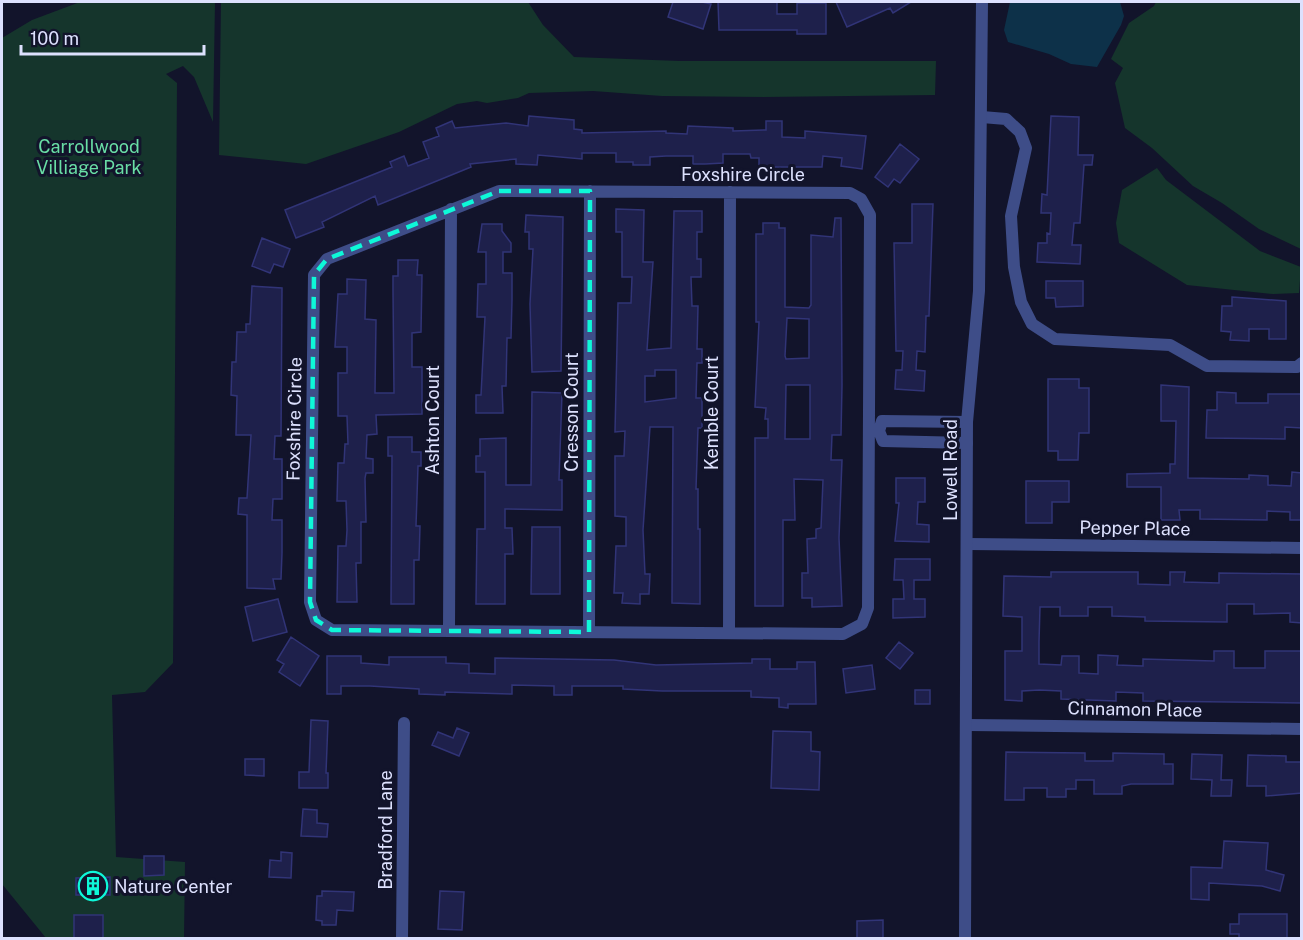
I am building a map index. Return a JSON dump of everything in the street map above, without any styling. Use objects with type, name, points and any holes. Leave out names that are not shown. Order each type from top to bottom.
[{"type":"street","name":"Lowell Road","points":[[965,939],[968,725],[967,422],[979,291],[982,2]]},
{"type":"street","points":[[982,117],[1006,119],[1020,132],[1026,147],[1011,216],[1014,267],[1021,302],[1032,324],[1055,339],[1170,345],[1207,366],[1297,367],[1302,363]]},
{"type":"street","name":"Foxshire Circle","points":[[499,191],[590,191],[850,193],[861,199],[870,215],[874,430],[868,608],[862,624],[843,634],[332,630],[316,620],[310,602],[314,275],[327,259],[499,191]]},
{"type":"street","name":"Cresson Court","points":[[589,632],[590,191]]},
{"type":"street","name":"Kemble Court","points":[[729,633],[730,192]]},
{"type":"street","name":"Ashton Court","points":[[449,631],[451,209]]},
{"type":"street","points":[[967,422],[882,421],[874,430],[883,441],[967,443]]},
{"type":"street","name":"Pepper Place","points":[[968,544],[1302,548]]},
{"type":"street","name":"Bradford Lane","points":[[402,939],[404,723]]},
{"type":"street","name":"Cinnamon Place","points":[[968,725],[1302,729]]},
{"type":"highlighted area","points":[[499,191],[590,191],[589,632],[332,630],[316,620],[310,602],[314,275],[327,259]]},
{"type":"green space","name":"Carrollwood Villiage Park","points":[[80,2],[215,2],[213,122],[194,77],[183,66],[166,74],[177,83],[173,663],[145,692],[112,695],[116,857],[185,862],[184,938],[46,938],[2,884],[2,38],[32,20]]},
{"type":"green space","points":[[221,2],[528,2],[543,25],[574,57],[679,61],[936,61],[935,95],[764,97],[662,96],[593,91],[529,93],[518,98],[487,103],[477,101],[457,104],[399,132],[306,164],[219,155]]},
{"type":"green space","points":[[1156,2],[1301,2],[1301,249],[1259,229],[1193,186],[1152,148],[1125,128],[1115,83],[1123,68],[1111,59],[1129,23],[1154,6]]},
{"type":"green space","points":[[1157,168],[1166,180],[1260,251],[1301,267],[1299,293],[1273,294],[1187,285],[1119,243],[1116,223],[1122,190]]},
{"type":"water","points":[[1010,2],[1120,2],[1124,16],[1097,67],[1071,64],[1049,54],[1008,42],[1004,30]]},
{"type":"building","points":[[673,2],[711,4],[703,29],[668,17]]},
{"type":"building","points":[[718,2],[777,2],[777,14],[797,14],[797,3],[826,3],[826,34],[797,34],[797,30],[719,30]]},
{"type":"building","points":[[836,2],[911,2],[893,13],[890,8],[847,27]]},
{"type":"building","points":[[529,116],[574,120],[574,129],[582,130],[582,133],[666,131],[666,133],[687,134],[688,126],[733,128],[733,131],[766,130],[766,121],[782,121],[782,137],[805,138],[805,131],[866,136],[862,169],[841,166],[842,158],[823,156],[822,167],[759,167],[759,158],[751,158],[750,154],[723,154],[723,163],[705,164],[693,164],[693,156],[666,156],[650,157],[650,165],[633,165],[633,162],[616,162],[616,153],[582,153],[582,159],[538,155],[537,165],[516,164],[516,159],[470,164],[471,167],[378,205],[375,196],[322,222],[324,227],[296,238],[285,210],[392,167],[390,162],[404,156],[408,166],[429,158],[423,142],[439,136],[436,128],[452,121],[455,128],[506,123],[528,126]]},
{"type":"building","points":[[1051,116],[1079,117],[1078,155],[1093,155],[1092,165],[1084,165],[1080,223],[1074,223],[1072,245],[1081,245],[1080,264],[1037,262],[1038,243],[1047,243],[1047,233],[1050,234],[1051,213],[1041,213],[1042,194],[1047,195]]},
{"type":"building","points":[[900,144],[919,159],[900,183],[894,179],[888,187],[875,177]]},
{"type":"building","points":[[912,204],[933,204],[929,316],[926,316],[925,352],[917,351],[916,370],[925,371],[924,391],[895,389],[896,370],[902,370],[903,351],[896,351],[894,243],[912,243]]},
{"type":"building","points":[[616,209],[644,210],[643,262],[653,262],[647,350],[671,348],[674,211],[702,211],[702,232],[697,232],[697,259],[701,259],[701,277],[691,277],[692,306],[698,306],[697,349],[702,349],[702,363],[697,363],[696,398],[702,398],[702,428],[698,428],[696,489],[698,489],[698,529],[700,529],[700,604],[672,603],[673,427],[650,427],[643,530],[645,574],[650,574],[649,594],[640,594],[640,604],[622,603],[623,593],[614,593],[616,546],[626,546],[626,517],[615,516],[615,456],[624,456],[625,431],[615,432],[618,303],[631,303],[632,277],[622,277],[622,232],[616,232]],"holes":[[[655,370],[676,370],[676,398],[645,402],[645,376],[655,376]]]},
{"type":"building","points":[[526,215],[563,217],[561,371],[532,372],[530,304],[533,249],[529,249],[529,232],[525,232]]},
{"type":"building","points":[[835,218],[841,218],[841,435],[832,435],[831,460],[842,460],[839,538],[842,606],[812,607],[812,598],[802,598],[802,573],[808,573],[807,539],[816,538],[816,529],[821,528],[823,480],[794,479],[795,520],[783,520],[783,606],[755,606],[755,438],[768,438],[766,408],[755,407],[759,322],[756,322],[756,234],[763,234],[763,223],[779,223],[779,228],[785,228],[785,307],[809,308],[811,305],[811,235],[833,237]],"holes":[[[787,318],[809,319],[809,358],[786,359]],[[786,385],[810,385],[810,439],[785,439]]]},
{"type":"building","points":[[482,224],[502,224],[502,231],[511,243],[511,252],[503,252],[503,273],[512,273],[512,300],[511,338],[507,338],[506,386],[502,386],[503,413],[476,413],[476,395],[481,395],[485,317],[477,317],[478,284],[486,284],[486,252],[478,252]]},
{"type":"building","points":[[262,238],[290,249],[283,267],[274,264],[270,273],[252,266]]},
{"type":"building","points":[[398,260],[418,260],[417,275],[422,275],[421,332],[412,333],[412,367],[422,367],[422,414],[376,415],[377,434],[367,435],[366,458],[373,459],[373,473],[366,473],[365,478],[366,522],[361,522],[361,563],[356,563],[357,602],[337,602],[338,546],[346,546],[347,530],[346,501],[337,501],[338,463],[344,463],[345,444],[348,444],[347,416],[338,416],[338,373],[347,373],[347,347],[335,347],[338,294],[347,294],[347,279],[366,280],[365,319],[376,320],[375,393],[394,393],[393,276],[398,276]]},
{"type":"building","points":[[1046,281],[1083,281],[1083,306],[1056,307],[1055,298],[1046,298]]},
{"type":"building","points":[[252,286],[282,288],[281,436],[275,436],[274,459],[282,459],[282,499],[273,499],[272,520],[282,520],[282,553],[281,579],[273,579],[275,589],[247,588],[247,515],[238,514],[239,498],[247,498],[251,435],[236,435],[237,396],[231,395],[232,362],[236,362],[237,332],[246,332],[246,324],[250,324]]},
{"type":"building","points":[[1232,297],[1286,301],[1286,339],[1269,339],[1269,329],[1249,329],[1249,341],[1230,340],[1231,332],[1221,331],[1222,306],[1232,306]]},
{"type":"building","points":[[1048,379],[1079,379],[1079,388],[1089,388],[1089,433],[1079,433],[1078,460],[1058,460],[1058,451],[1048,451]]},
{"type":"building","points":[[1161,385],[1189,387],[1188,478],[1249,479],[1249,475],[1268,476],[1268,485],[1291,486],[1292,472],[1302,473],[1302,520],[1290,520],[1290,512],[1267,511],[1267,520],[1200,519],[1200,510],[1179,510],[1180,520],[1161,520],[1161,487],[1127,487],[1127,474],[1170,473],[1170,464],[1175,464],[1176,421],[1161,421]]},
{"type":"building","points":[[532,392],[562,393],[559,480],[562,480],[562,510],[505,509],[505,528],[512,528],[513,554],[505,554],[505,604],[476,604],[477,529],[485,529],[485,472],[476,472],[476,456],[480,456],[480,439],[506,438],[506,485],[531,485]]},
{"type":"building","points":[[1217,392],[1236,393],[1236,403],[1268,403],[1268,394],[1302,394],[1302,428],[1285,427],[1285,439],[1206,438],[1207,410],[1217,410]]},
{"type":"building","points":[[388,437],[412,437],[412,452],[421,452],[421,466],[418,466],[416,526],[420,526],[419,560],[414,560],[414,604],[391,604],[392,456],[388,456]]},
{"type":"building","points":[[896,478],[925,478],[925,502],[918,502],[917,524],[929,525],[929,542],[895,541],[899,503],[896,503]]},
{"type":"building","points":[[1026,481],[1069,481],[1069,502],[1052,502],[1052,523],[1026,523]]},
{"type":"building","points":[[532,527],[560,527],[560,594],[531,594]]},
{"type":"building","points":[[895,559],[930,559],[930,580],[914,580],[914,599],[925,599],[925,617],[893,618],[893,599],[904,599],[903,580],[894,580]]},
{"type":"building","points":[[1051,572],[1138,572],[1138,584],[1170,585],[1170,572],[1185,572],[1184,582],[1219,583],[1219,573],[1302,574],[1302,623],[1290,622],[1290,613],[1254,614],[1254,604],[1227,604],[1227,622],[1145,621],[1145,617],[1112,616],[1112,607],[1088,607],[1088,616],[1060,616],[1060,607],[1040,607],[1039,664],[1061,665],[1062,656],[1079,656],[1079,673],[1098,674],[1098,655],[1118,656],[1117,665],[1143,666],[1143,659],[1214,661],[1214,651],[1234,651],[1234,668],[1265,668],[1265,651],[1302,651],[1302,703],[1143,701],[1143,693],[1116,692],[1116,701],[1061,699],[1061,691],[1039,690],[1022,691],[1022,701],[1005,700],[1005,651],[1022,651],[1022,617],[1003,616],[1004,576],[1051,577]]},
{"type":"building","points":[[278,599],[287,632],[253,641],[245,607]]},
{"type":"building","points":[[291,637],[319,656],[300,686],[279,672],[284,664],[277,660]]},
{"type":"building","points":[[899,642],[913,653],[900,669],[886,658]]},
{"type":"building","points":[[327,656],[361,656],[361,663],[389,665],[389,657],[446,657],[446,663],[469,664],[469,673],[495,674],[495,658],[614,660],[656,665],[752,663],[752,659],[770,659],[770,669],[797,669],[797,662],[815,662],[816,704],[788,704],[788,708],[779,707],[779,698],[751,697],[751,691],[662,691],[623,689],[623,686],[572,686],[572,695],[554,695],[554,686],[512,685],[512,694],[445,692],[445,695],[419,694],[419,689],[341,686],[341,694],[327,694]]},
{"type":"building","points":[[872,665],[875,689],[846,693],[843,669]]},
{"type":"building","points":[[915,690],[930,690],[930,704],[915,704]]},
{"type":"building","points":[[311,720],[328,721],[326,773],[328,773],[328,788],[299,788],[299,772],[309,772]]},
{"type":"building","points":[[457,728],[469,733],[459,756],[432,745],[438,732],[453,738]]},
{"type":"building","points":[[773,731],[811,732],[811,751],[820,752],[819,790],[771,788]]},
{"type":"building","points":[[1006,752],[1085,753],[1085,761],[1113,761],[1113,753],[1164,754],[1164,764],[1173,764],[1173,784],[1131,784],[1122,786],[1122,794],[1094,794],[1094,780],[1076,780],[1076,789],[1066,789],[1066,797],[1047,797],[1047,788],[1024,788],[1024,800],[1005,800]]},
{"type":"building","points":[[1192,754],[1222,755],[1221,780],[1232,780],[1231,796],[1211,796],[1212,780],[1191,779]]},
{"type":"building","points":[[1248,755],[1286,756],[1286,762],[1302,762],[1302,793],[1266,796],[1266,786],[1247,786]]},
{"type":"building","points":[[245,759],[264,759],[264,776],[245,775]]},
{"type":"building","points":[[303,809],[317,810],[317,823],[328,824],[327,837],[301,836]]},
{"type":"building","points":[[1224,841],[1268,843],[1266,870],[1284,875],[1280,891],[1262,886],[1209,883],[1209,900],[1191,899],[1191,867],[1222,868]]},
{"type":"building","points":[[281,852],[292,853],[291,878],[269,877],[270,860],[281,861]]},
{"type":"building","points":[[144,856],[164,856],[164,875],[144,876]]},
{"type":"building","name":"Nature Center","points":[[110,877],[110,895],[76,895],[76,878]]},
{"type":"building","points":[[322,891],[354,892],[353,911],[337,910],[336,925],[322,925],[322,921],[316,920],[317,896],[322,896]]},
{"type":"building","points":[[440,891],[464,892],[462,930],[438,929]]},
{"type":"building","points":[[1239,914],[1287,914],[1287,939],[1239,939],[1239,934],[1230,934],[1230,924],[1239,924]]},
{"type":"building","points":[[74,915],[103,915],[103,939],[74,939]]},
{"type":"building","points":[[883,920],[883,939],[857,939],[857,921]]},
{"type":"place","name":"Nature Center","points":[[93,886]]}]
